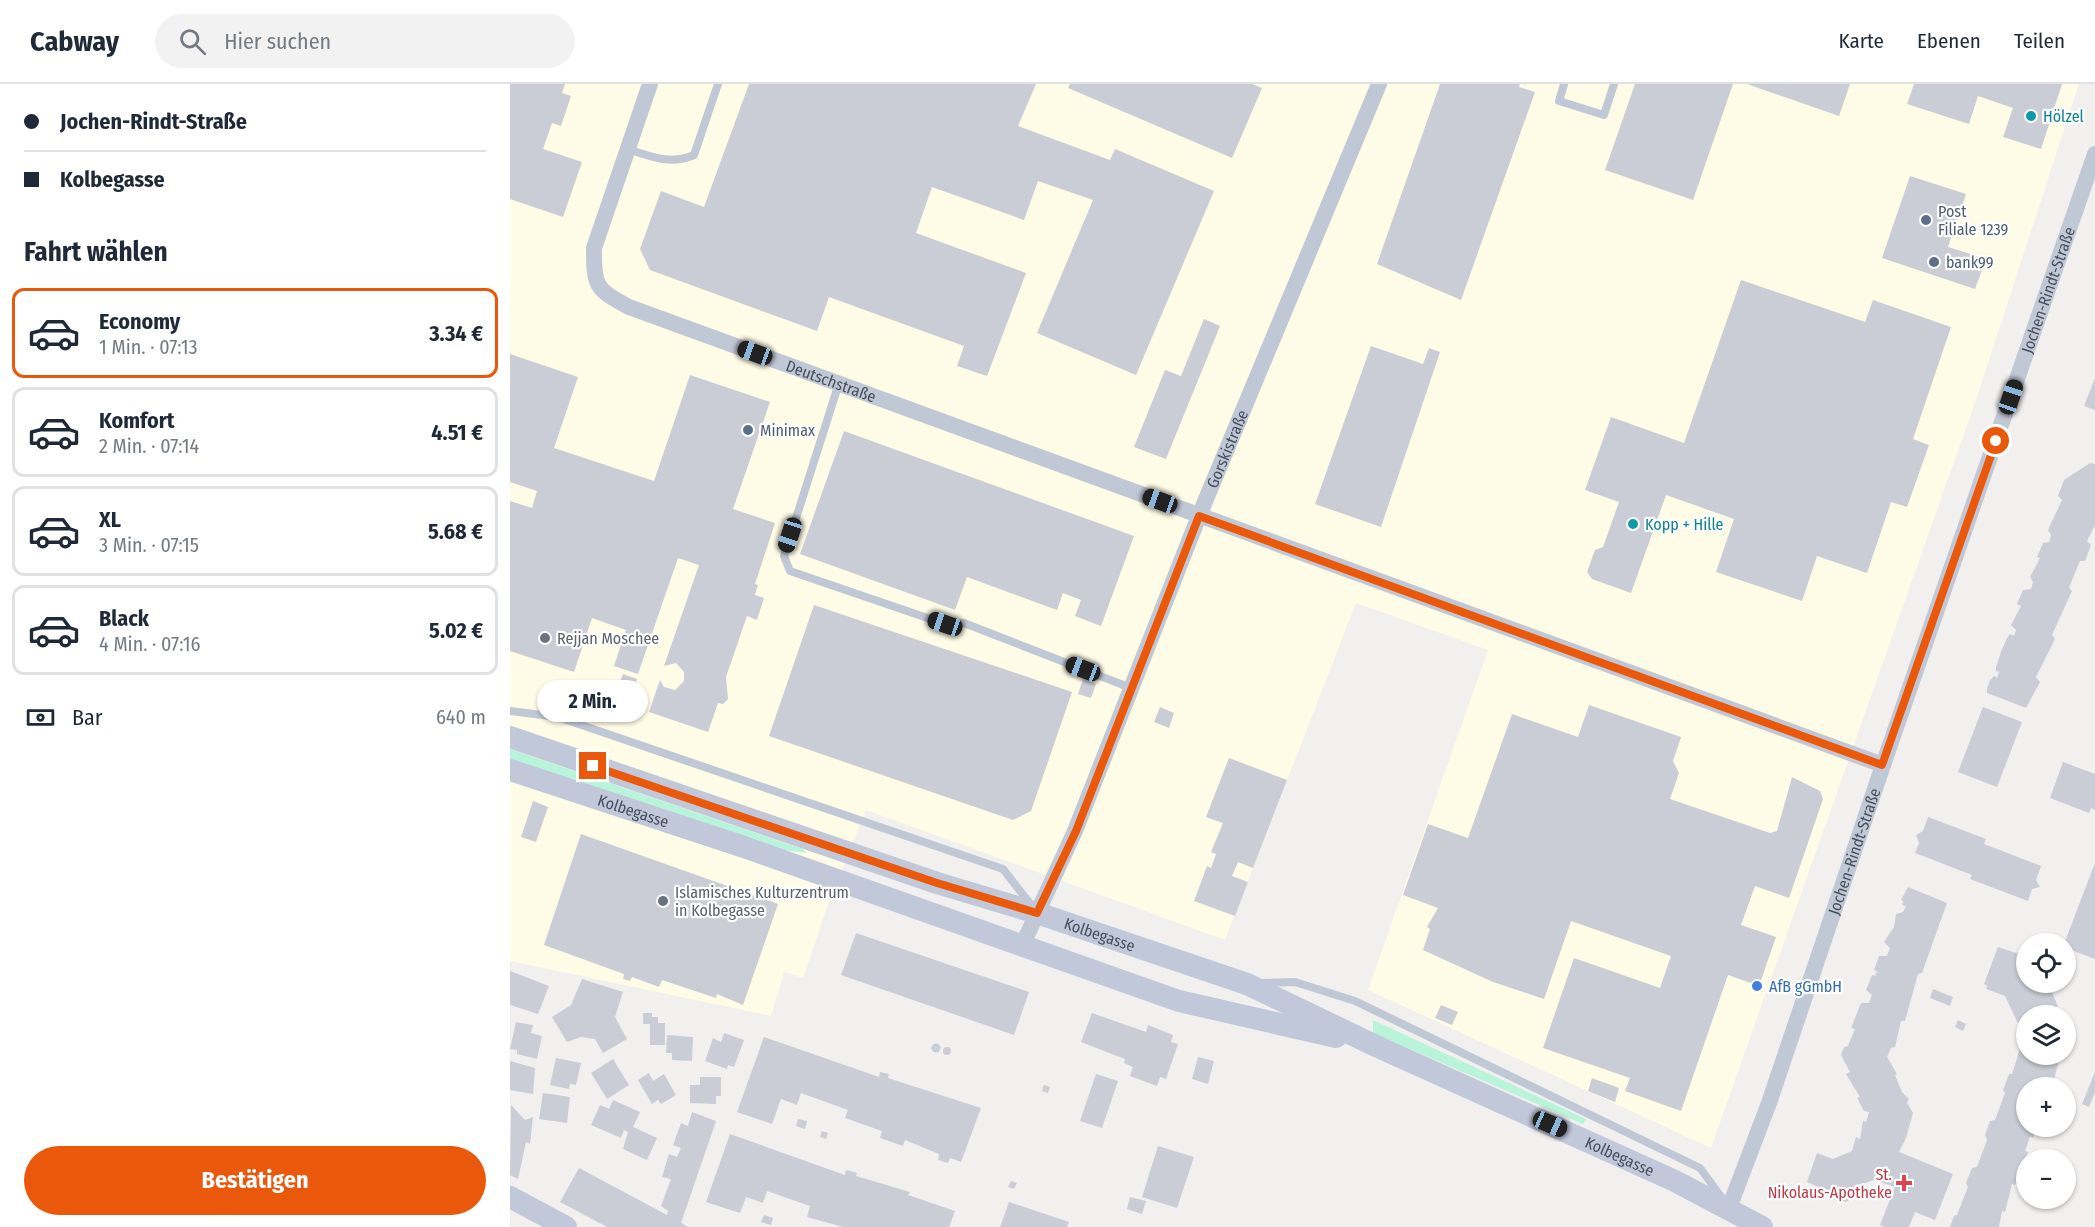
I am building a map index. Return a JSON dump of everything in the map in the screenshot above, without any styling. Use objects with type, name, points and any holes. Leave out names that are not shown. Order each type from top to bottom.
[{"type":"main road","name":"Kolbegasse","points":[[510,737],[926,880],[1037,913],[1247,984],[1376,1046],[1637,1164],[1762,1227]]},
{"type":"main road","name":"Kolbegasse","points":[[510,770],[735,844],[1179,1001],[1376,1046]]},
{"type":"main road","points":[[510,1197],[565,1227]]},
{"type":"street","name":"Deutschstraße","points":[[650,84],[594,248],[594,274],[602,293],[629,307],[1882,765]]},
{"type":"street","name":"Gorskistraße","points":[[1022,946],[1076,831],[1199,516],[1379,84]]},
{"type":"street","name":"Jochen-Rindt-Straße","points":[[1730,1209],[1769,1103],[1882,765],[2095,154]]},
{"type":"lane","points":[[628,149],[678,162],[694,155],[718,84]]},
{"type":"lane","points":[[1564,84],[1559,101],[1604,116],[1614,84]]},
{"type":"lane","points":[[839,383],[783,556],[790,571],[945,624],[964,623],[1131,688]]},
{"type":"lane","points":[[510,711],[558,717],[1003,869],[1037,913]]},
{"type":"lane","points":[[1247,984],[1295,982],[1355,1001],[1700,1168],[1730,1209]]},
{"type":"shaded area","points":[[510,84],[2079,84],[1976,400],[1711,1148],[1368,990],[1488,650],[1356,603],[1225,940],[866,810],[829,902],[803,978],[784,972],[771,1016],[510,961]]},
{"type":"green space","points":[[510,749],[803,849],[806,853],[776,849],[510,762]]},
{"type":"green space","points":[[1373,1020],[1586,1119],[1583,1124],[1373,1033]]},
{"type":"building","points":[[510,84],[565,84],[562,93],[571,96],[561,126],[552,123],[543,149],[582,162],[563,217],[510,199]]},
{"type":"building","points":[[749,84],[1036,84],[1018,126],[1110,160],[1115,149],[1214,191],[1136,375],[1037,333],[1093,200],[1038,181],[1024,220],[932,187],[916,233],[1026,273],[987,376],[957,366],[964,346],[829,297],[817,331],[650,270],[640,249],[661,191],[704,207]]},
{"type":"building","points":[[1070,84],[1252,84],[1262,88],[1232,158],[1068,88]]},
{"type":"building","points":[[1440,84],[1520,84],[1519,87],[1535,92],[1461,300],[1377,264]]},
{"type":"building","points":[[1635,84],[1733,84],[1693,200],[1605,170]]},
{"type":"building","points":[[1747,84],[1850,84],[1839,116]]},
{"type":"building","name":"Hölzel","points":[[1914,84],[2062,84],[2041,149],[2003,137],[2013,108],[1978,96],[1969,124],[1907,104]]},
{"type":"building","name":"Post Filiale 1239","points":[[1910,176],[1966,194],[1948,247],[1986,259],[1975,289],[1882,258]]},
{"type":"building","points":[[1741,280],[1865,322],[1873,300],[1951,327],[1913,439],[1929,445],[1907,507],[1891,502],[1867,573],[1817,556],[1802,601],[1716,572],[1734,519],[1666,495],[1631,593],[1592,579],[1587,572],[1595,550],[1603,547],[1619,502],[1585,490],[1611,417],[1684,443]]},
{"type":"building","points":[[1204,319],[1220,326],[1166,459],[1134,447],[1165,370],[1181,376]]},
{"type":"building","points":[[1371,346],[1423,364],[1429,348],[1440,352],[1381,527],[1315,504]]},
{"type":"building","points":[[510,354],[578,377],[554,448],[654,481],[690,375],[770,402],[733,509],[775,523],[755,584],[758,585],[755,595],[764,598],[757,620],[747,616],[726,677],[728,699],[723,704],[718,703],[708,732],[649,712],[660,680],[664,687],[675,690],[684,681],[684,672],[676,663],[664,666],[699,565],[678,558],[638,674],[614,666],[626,630],[592,618],[574,672],[510,651],[510,501],[532,508],[537,491],[510,482]]},
{"type":"building","points":[[2095,378],[2095,410],[2084,406]]},
{"type":"building","points":[[844,431],[1134,536],[1101,626],[1075,616],[1081,600],[1063,593],[1057,610],[967,577],[955,610],[800,554]]},
{"type":"building","points":[[2090,463],[2095,464],[2095,525],[2087,541],[2091,545],[2085,561],[2080,561],[2074,575],[2069,588],[2072,591],[2052,635],[2055,639],[2036,677],[2040,682],[2026,708],[1987,693],[1987,689],[1990,680],[1994,676],[1997,678],[1999,672],[1996,671],[1996,667],[2007,638],[2010,634],[2014,636],[2016,630],[2011,625],[2021,606],[2017,604],[2023,590],[2031,589],[2033,582],[2030,577],[2040,558],[2037,557],[2043,543],[2049,542],[2051,535],[2048,530],[2062,500],[2058,496],[2064,480]]},
{"type":"building","points":[[814,605],[1072,692],[1031,811],[1013,820],[769,736]]},
{"type":"building","points":[[623,674],[637,679],[632,693],[618,688]]},
{"type":"building","points":[[1083,679],[1096,684],[1091,698],[1078,694]]},
{"type":"building","points":[[1589,705],[1681,737],[1673,761],[1679,773],[1670,799],[1770,833],[1777,831],[1792,777],[1820,791],[1823,799],[1789,898],[1755,886],[1741,925],[1776,937],[1759,986],[1728,975],[1681,1111],[1625,1091],[1630,1078],[1543,1048],[1574,958],[1660,988],[1671,956],[1571,921],[1544,999],[1493,982],[1423,950],[1430,929],[1427,927],[1438,908],[1403,895],[1428,824],[1468,838],[1512,714],[1578,737]]},
{"type":"building","points":[[1160,707],[1174,713],[1169,728],[1154,722]]},
{"type":"building","points":[[1983,707],[2022,722],[1997,787],[1958,772]]},
{"type":"building","points":[[1229,758],[1287,780],[1253,868],[1238,862],[1232,876],[1248,882],[1235,916],[1194,901],[1207,866],[1211,868],[1216,854],[1211,852],[1223,823],[1206,817]]},
{"type":"building","points":[[2063,762],[2095,774],[2095,810],[2091,808],[2089,813],[2050,798]]},
{"type":"building","points":[[533,801],[548,807],[536,842],[521,837]]},
{"type":"building","points":[[1928,817],[1986,839],[1984,844],[2041,866],[2036,880],[2040,887],[2032,889],[2028,901],[1970,879],[1972,875],[1915,853],[1919,843],[1916,835],[1923,831]]},
{"type":"building","points":[[581,834],[778,904],[743,1005],[717,994],[716,998],[662,980],[659,987],[632,977],[630,981],[623,979],[624,974],[544,945]]},
{"type":"building","points":[[2095,863],[2095,959],[2076,952],[2076,933],[2068,933]]},
{"type":"building","points":[[1908,887],[1947,903],[1922,973],[1918,974],[1905,1021],[1901,1021],[1895,1047],[1891,1048],[1887,1057],[1897,1074],[1895,1075],[1902,1092],[1909,1099],[1907,1103],[1913,1113],[1906,1138],[1899,1152],[1953,1174],[1935,1220],[1915,1212],[1909,1227],[1884,1227],[1880,1225],[1895,1187],[1874,1180],[1856,1186],[1852,1198],[1846,1202],[1822,1194],[1823,1189],[1807,1182],[1817,1153],[1833,1159],[1852,1151],[1856,1137],[1860,1139],[1863,1121],[1866,1122],[1869,1112],[1864,1111],[1857,1098],[1860,1097],[1846,1074],[1850,1072],[1841,1055],[1844,1047],[1848,1046],[1855,1029],[1851,1028],[1861,1003],[1869,1003],[1872,995],[1866,990],[1872,975],[1875,976],[1877,971],[1874,970],[1879,956],[1887,956],[1890,948],[1884,942],[1894,927],[1896,914],[1903,912],[1906,906],[1902,905],[1901,900]]},
{"type":"building","points":[[856,933],[1029,992],[1014,1035],[841,975]]},
{"type":"building","points":[[1998,947],[2016,953],[2016,993],[2052,993],[2057,1005],[2016,1005],[2016,1019],[2005,996],[1986,989],[1987,986],[1984,984]]},
{"type":"building","points":[[510,971],[549,986],[538,1014],[510,1005]]},
{"type":"building","points":[[582,979],[623,992],[615,1017],[627,1039],[603,1053],[595,1039],[581,1037],[567,1042],[552,1017],[571,1005]]},
{"type":"building","points":[[1933,989],[1953,997],[1950,1006],[1930,998]]},
{"type":"building","points":[[1441,1005],[1458,1012],[1452,1025],[1435,1018]]},
{"type":"building","points":[[643,1013],[652,1013],[652,1017],[658,1017],[658,1023],[665,1023],[665,1045],[650,1045],[650,1024],[643,1024]]},
{"type":"building","points":[[1092,1013],[1146,1032],[1148,1025],[1173,1035],[1171,1042],[1178,1044],[1166,1079],[1160,1077],[1157,1086],[1130,1076],[1133,1067],[1124,1063],[1125,1059],[1081,1042]]},
{"type":"building","points":[[1958,1020],[1966,1024],[1963,1031],[1955,1027]]},
{"type":"building","points":[[516,1022],[533,1025],[531,1033],[542,1036],[537,1059],[517,1054],[517,1050],[510,1049]]},
{"type":"building","points":[[724,1033],[744,1040],[734,1067],[728,1065],[727,1069],[705,1061],[713,1038],[721,1042]]},
{"type":"building","points":[[667,1035],[693,1037],[692,1061],[672,1060],[672,1053],[666,1053]]},
{"type":"building","points":[[764,1037],[879,1077],[880,1072],[889,1074],[888,1078],[981,1108],[961,1162],[950,1158],[948,1163],[938,1160],[939,1154],[905,1140],[903,1146],[880,1138],[882,1131],[845,1118],[848,1110],[801,1093],[797,1105],[781,1099],[772,1124],[737,1112]]},
{"type":"building","points":[[936,1043],[941,1048],[936,1053],[931,1048]]},
{"type":"building","points":[[947,1047],[951,1051],[947,1055],[943,1051]]},
{"type":"building","points":[[1198,1057],[1214,1061],[1208,1084],[1192,1079]]},
{"type":"building","points":[[556,1058],[581,1063],[576,1085],[570,1084],[569,1089],[550,1085]]},
{"type":"building","points":[[613,1059],[629,1085],[607,1099],[591,1073]]},
{"type":"building","points":[[510,1061],[535,1068],[533,1094],[510,1090]]},
{"type":"building","points":[[2016,1061],[2016,1065],[2058,1065],[2055,1077],[2016,1077],[2016,1137],[2030,1137],[2026,1149],[2016,1149],[2016,1182],[2015,1185],[2012,1184],[1999,1227],[1950,1227],[1968,1187],[1966,1183],[1972,1168],[1977,1167],[1987,1140],[1985,1135],[1990,1121],[1995,1120],[2009,1074],[2012,1074]]},
{"type":"building","points":[[2095,1072],[2095,1092],[2089,1107],[2082,1104]]},
{"type":"building","points":[[649,1073],[653,1081],[664,1074],[676,1095],[661,1104],[658,1100],[652,1104],[638,1080]]},
{"type":"building","points":[[1096,1074],[1118,1081],[1102,1128],[1080,1121]]},
{"type":"building","points":[[700,1077],[721,1077],[721,1096],[716,1096],[716,1104],[690,1103],[690,1085],[700,1085]]},
{"type":"building","points":[[1592,1078],[1619,1088],[1615,1102],[1588,1091]]},
{"type":"building","points":[[1044,1085],[1050,1087],[1048,1093],[1042,1091]]},
{"type":"building","points":[[543,1093],[570,1097],[567,1123],[539,1119]]},
{"type":"building","points":[[613,1100],[640,1112],[633,1127],[657,1138],[647,1160],[623,1149],[628,1132],[624,1130],[621,1138],[591,1125],[600,1105],[609,1109]]},
{"type":"building","points":[[511,1105],[525,1120],[533,1117],[530,1144],[526,1142],[518,1179],[510,1175]]},
{"type":"building","points":[[692,1112],[716,1121],[681,1223],[688,1227],[607,1227],[560,1202],[579,1168],[667,1215],[668,1211],[661,1206],[671,1179],[662,1177],[669,1154],[677,1157],[681,1148],[673,1145],[681,1123],[688,1126]]},
{"type":"building","points":[[798,1119],[807,1121],[805,1129],[796,1126]]},
{"type":"building","points":[[822,1131],[828,1133],[826,1139],[820,1137]]},
{"type":"building","points":[[730,1134],[845,1175],[846,1170],[857,1173],[856,1176],[910,1192],[908,1195],[955,1211],[949,1227],[843,1227],[807,1217],[810,1206],[767,1191],[763,1203],[746,1197],[740,1213],[706,1202]]},
{"type":"building","points":[[1158,1146],[1194,1157],[1177,1208],[1142,1197]]},
{"type":"building","points":[[1011,1181],[1017,1183],[1014,1189],[1008,1187]]},
{"type":"building","points":[[1130,1197],[1146,1201],[1142,1214],[1127,1209]]},
{"type":"building","points":[[1009,1202],[1069,1222],[1067,1227],[1000,1227]]},
{"type":"building","points":[[764,1215],[773,1218],[771,1225],[761,1222]]},
{"type":"place","name":"Hölzel","points":[[2031,116]]},
{"type":"place","name":"Post Filiale 1239","points":[[1926,220]]},
{"type":"place","name":"bank99","points":[[1934,262]]},
{"type":"place","name":"Minimax","points":[[748,430]]},
{"type":"place","name":"Kopp + Hille","points":[[1633,524]]},
{"type":"place","name":"Rejjan Moschee","points":[[545,638]]},
{"type":"place","name":"Islamisches Kulturzentrum in Kolbegasse","points":[[663,901]]},
{"type":"place","name":"AfB gGmbH","points":[[1757,986]]},
{"type":"place","name":"St. Nikolaus-Apotheke","points":[[1904,1183]]},
{"type":"route","points":[[593,766],[937,883],[1037,913],[1076,831],[1199,516],[1882,765],[1996,441]]}]
